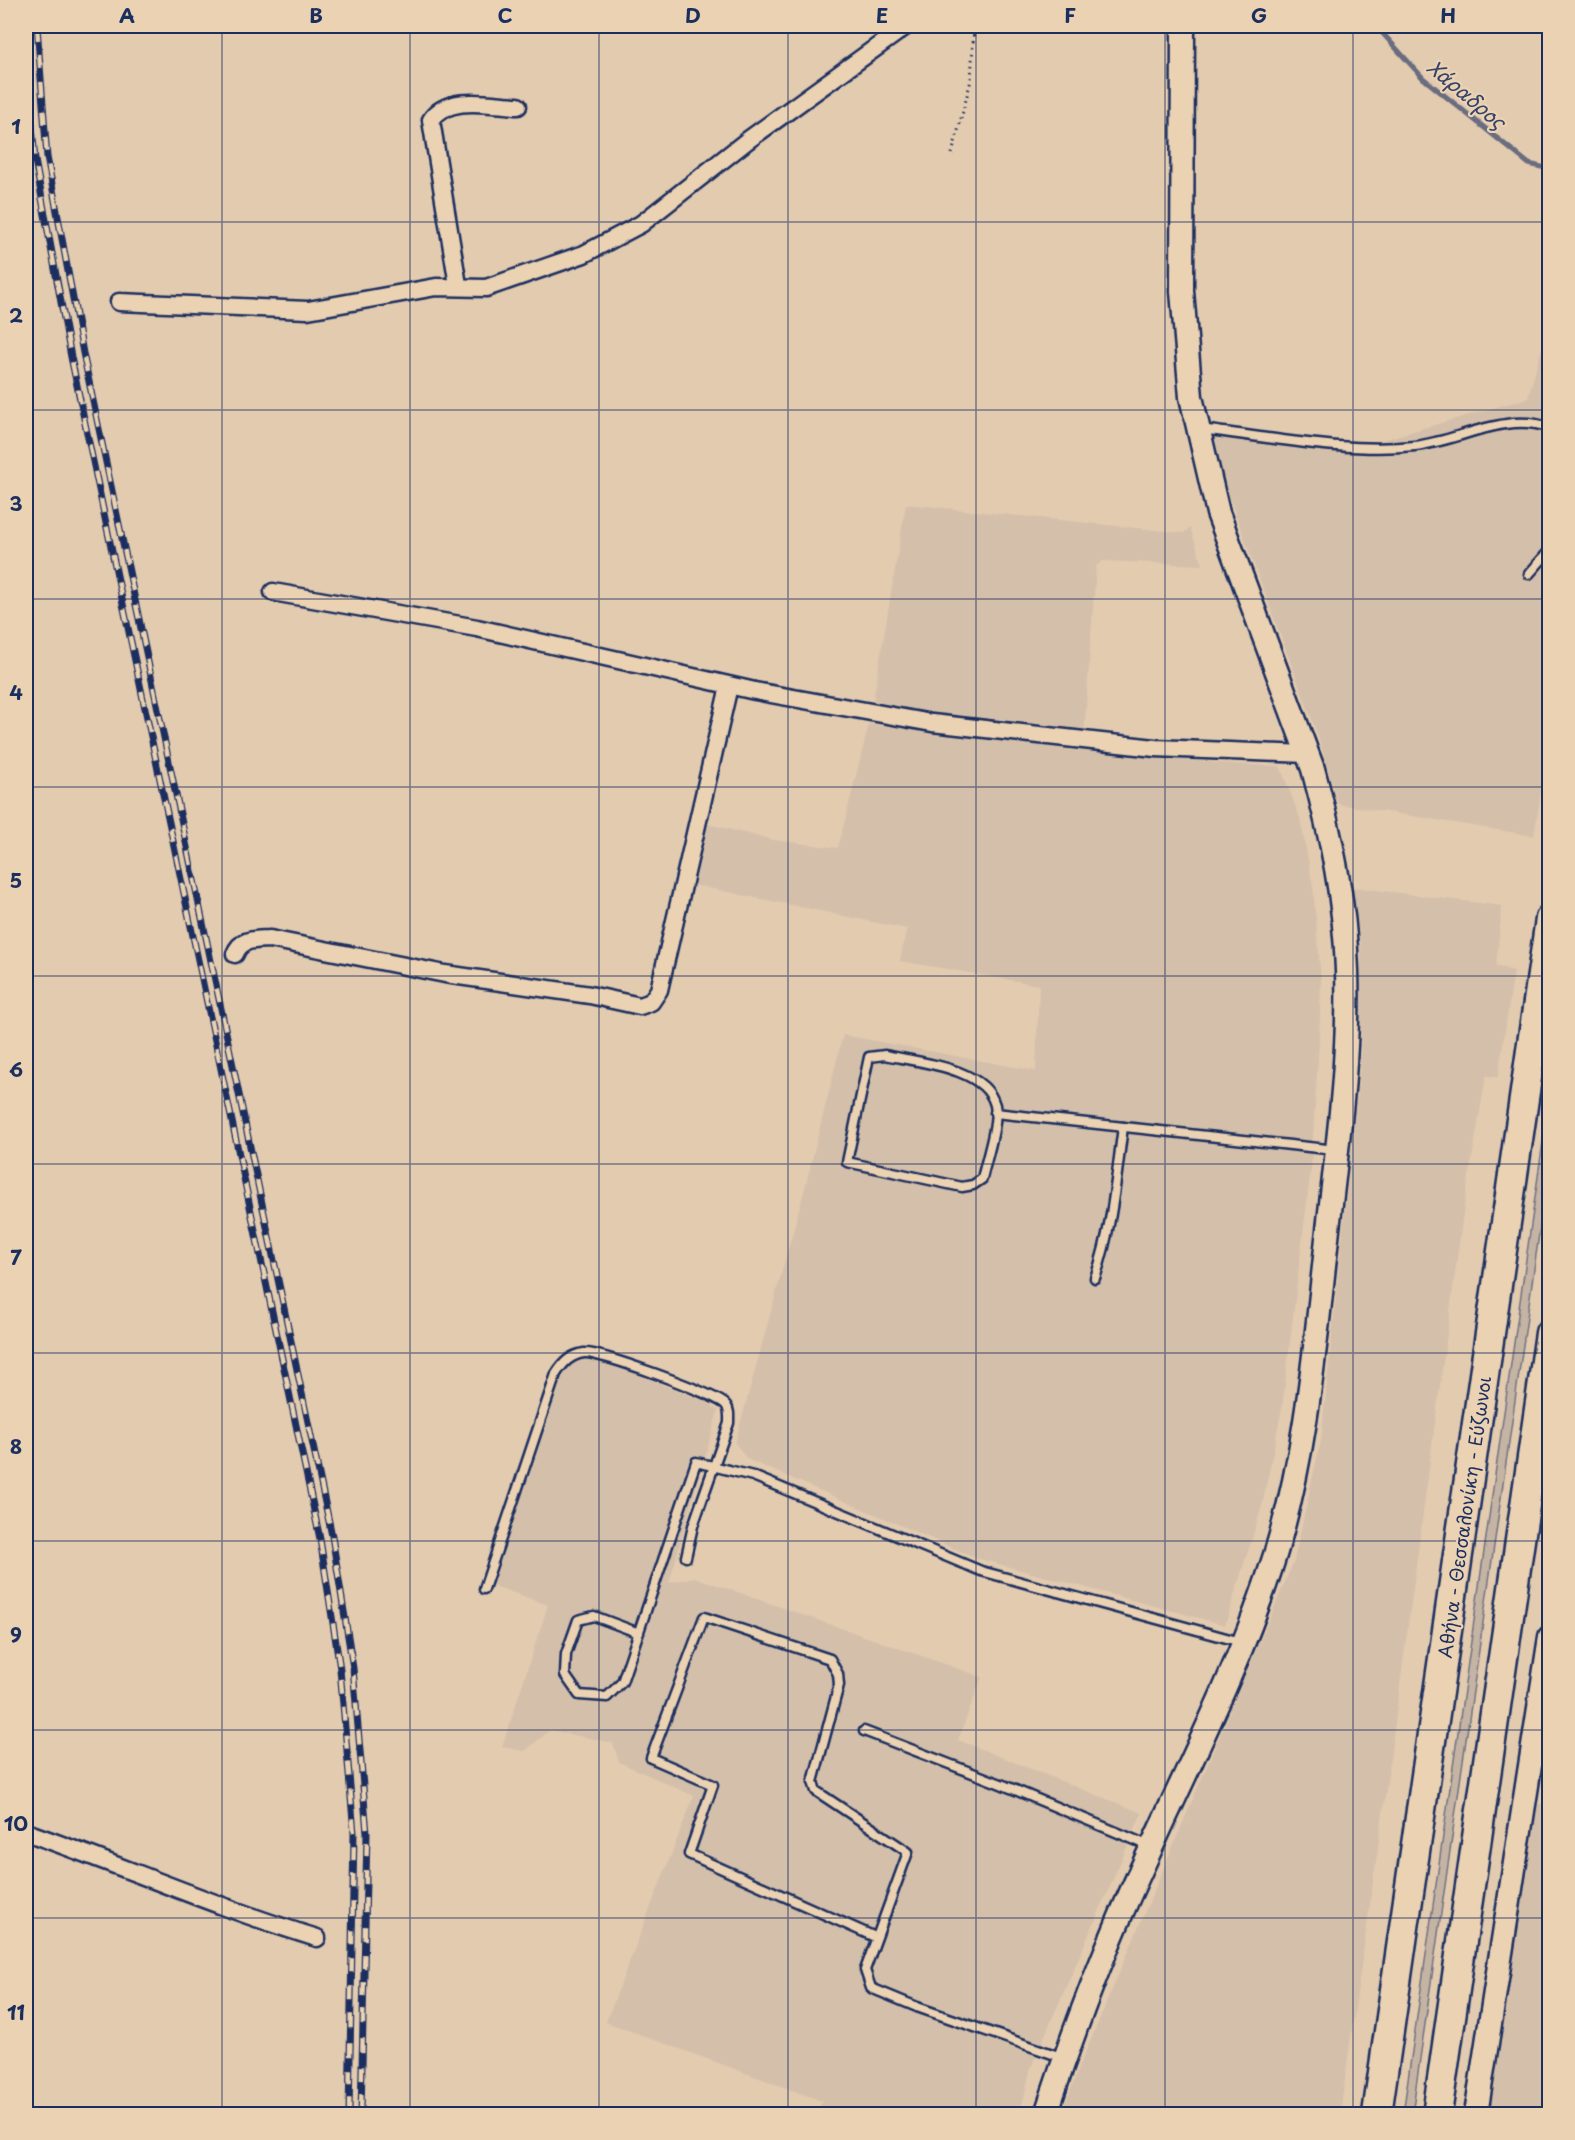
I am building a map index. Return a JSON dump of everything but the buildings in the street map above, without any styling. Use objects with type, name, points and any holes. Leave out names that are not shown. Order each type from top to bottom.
[{"type":"highway","name":"Αθήνα - Θεσσαλονίκη - Εύζωνοι","points":[[1377,2115],[1550,919]]},
{"type":"highway","points":[[1437,2115],[1550,1333]]},
{"type":"street","points":[[119,302],[308,310],[436,287],[458,285],[486,288],[584,254],[641,224],[739,146],[906,26]]},
{"type":"street","points":[[1046,2115],[1082,2008],[1242,1642],[1274,1557],[1291,1496],[1308,1411],[1347,1025],[1345,934],[1333,848],[1307,754],[1218,513],[1196,429],[1191,398],[1182,291],[1183,26]]},
{"type":"street","points":[[458,285],[431,120],[438,109],[454,104],[518,106]]},
{"type":"street","points":[[273,592],[477,628],[729,686],[932,723],[1155,748],[1307,754]]},
{"type":"street","points":[[235,954],[241,943],[249,940],[270,939],[445,974],[590,995],[640,1006],[651,1002],[659,990],[729,686]]},
{"type":"street","points":[[1476,2115],[1550,1637]]},
{"type":"street","points":[[26,1832],[162,1881],[246,1916],[317,1938]]},
{"type":"lane","points":[[1196,429],[1364,448],[1440,443],[1513,422],[1536,423],[1550,428]]},
{"type":"lane","points":[[1529,574],[1550,550]]},
{"type":"lane","points":[[885,1055],[967,1073],[990,1094],[995,1113],[982,1179],[973,1185],[962,1187],[847,1162],[869,1058],[885,1055]]},
{"type":"lane","points":[[995,1113],[1336,1150]]},
{"type":"lane","points":[[1095,1278],[1112,1210],[1123,1127]]},
{"type":"lane","points":[[484,1589],[556,1374],[573,1356],[597,1354],[724,1403],[729,1410],[729,1423],[693,1526],[686,1557]]},
{"type":"lane","points":[[639,1633],[594,1616],[578,1620],[566,1654],[565,1675],[579,1695],[607,1697],[622,1682],[639,1633],[696,1462],[753,1476],[981,1571],[1242,1642]]},
{"type":"lane","points":[[875,1937],[689,1854],[713,1785],[651,1758],[704,1617],[830,1659],[838,1674],[839,1685],[813,1782],[816,1791],[908,1852],[875,1937],[865,1970],[871,1988],[917,2007],[1065,2058]]},
{"type":"lane","points":[[864,1731],[1001,1784],[1152,1847]]},
{"type":"path","points":[[952,154],[971,80],[974,26]]},
{"type":"shaded area","points":[[1549,345],[1550,735],[1534,836],[1338,804],[1318,736],[1206,435],[1341,452],[1528,398],[1541,351]]},
{"type":"shaded area","points":[[906,504],[1184,533],[1190,528],[1203,565],[1103,561],[1096,566],[1084,735],[872,707]]},
{"type":"shaded area","points":[[869,724],[1075,750],[1280,766],[1300,818],[1313,886],[1321,981],[1311,1168],[1282,1408],[1262,1506],[1225,1625],[976,1558],[747,1459],[735,1443],[806,1184],[843,1035],[1036,1071],[1039,985],[900,961],[907,929],[694,885],[707,824],[773,840],[838,848]]},
{"type":"shaded area","points":[[1352,887],[1502,906],[1496,966],[1514,971],[1498,1077],[1486,1076],[1464,1206],[1340,2114],[1061,2114],[1294,1561],[1321,1440],[1361,1056],[1361,946]]},
{"type":"shaded area","points":[[1549,1100],[1549,1165],[1412,2114],[1403,2114]]},
{"type":"shaded area","points":[[593,1357],[707,1402],[718,1411],[669,1583],[694,1577],[982,1677],[958,1740],[1142,1813],[1031,2067],[1020,2114],[816,2114],[822,2101],[606,2022],[694,1796],[619,1762],[613,1743],[550,1730],[525,1751],[502,1747],[548,1605],[489,1584],[559,1378],[574,1358]]},
{"type":"shaded area","points":[[1538,1803],[1550,1808],[1549,2114],[1489,2114]]},
{"type":"waterway","name":"Χάραδρος","points":[[1376,26],[1423,78],[1529,164],[1550,169]]},
{"type":"railway","points":[[37,26],[47,157],[83,353],[332,1536],[353,1668],[367,1833],[361,2114]]},
{"type":"railway","points":[[26,58],[35,160],[71,357],[320,1539],[340,1669],[354,1833],[349,2114]]}]
